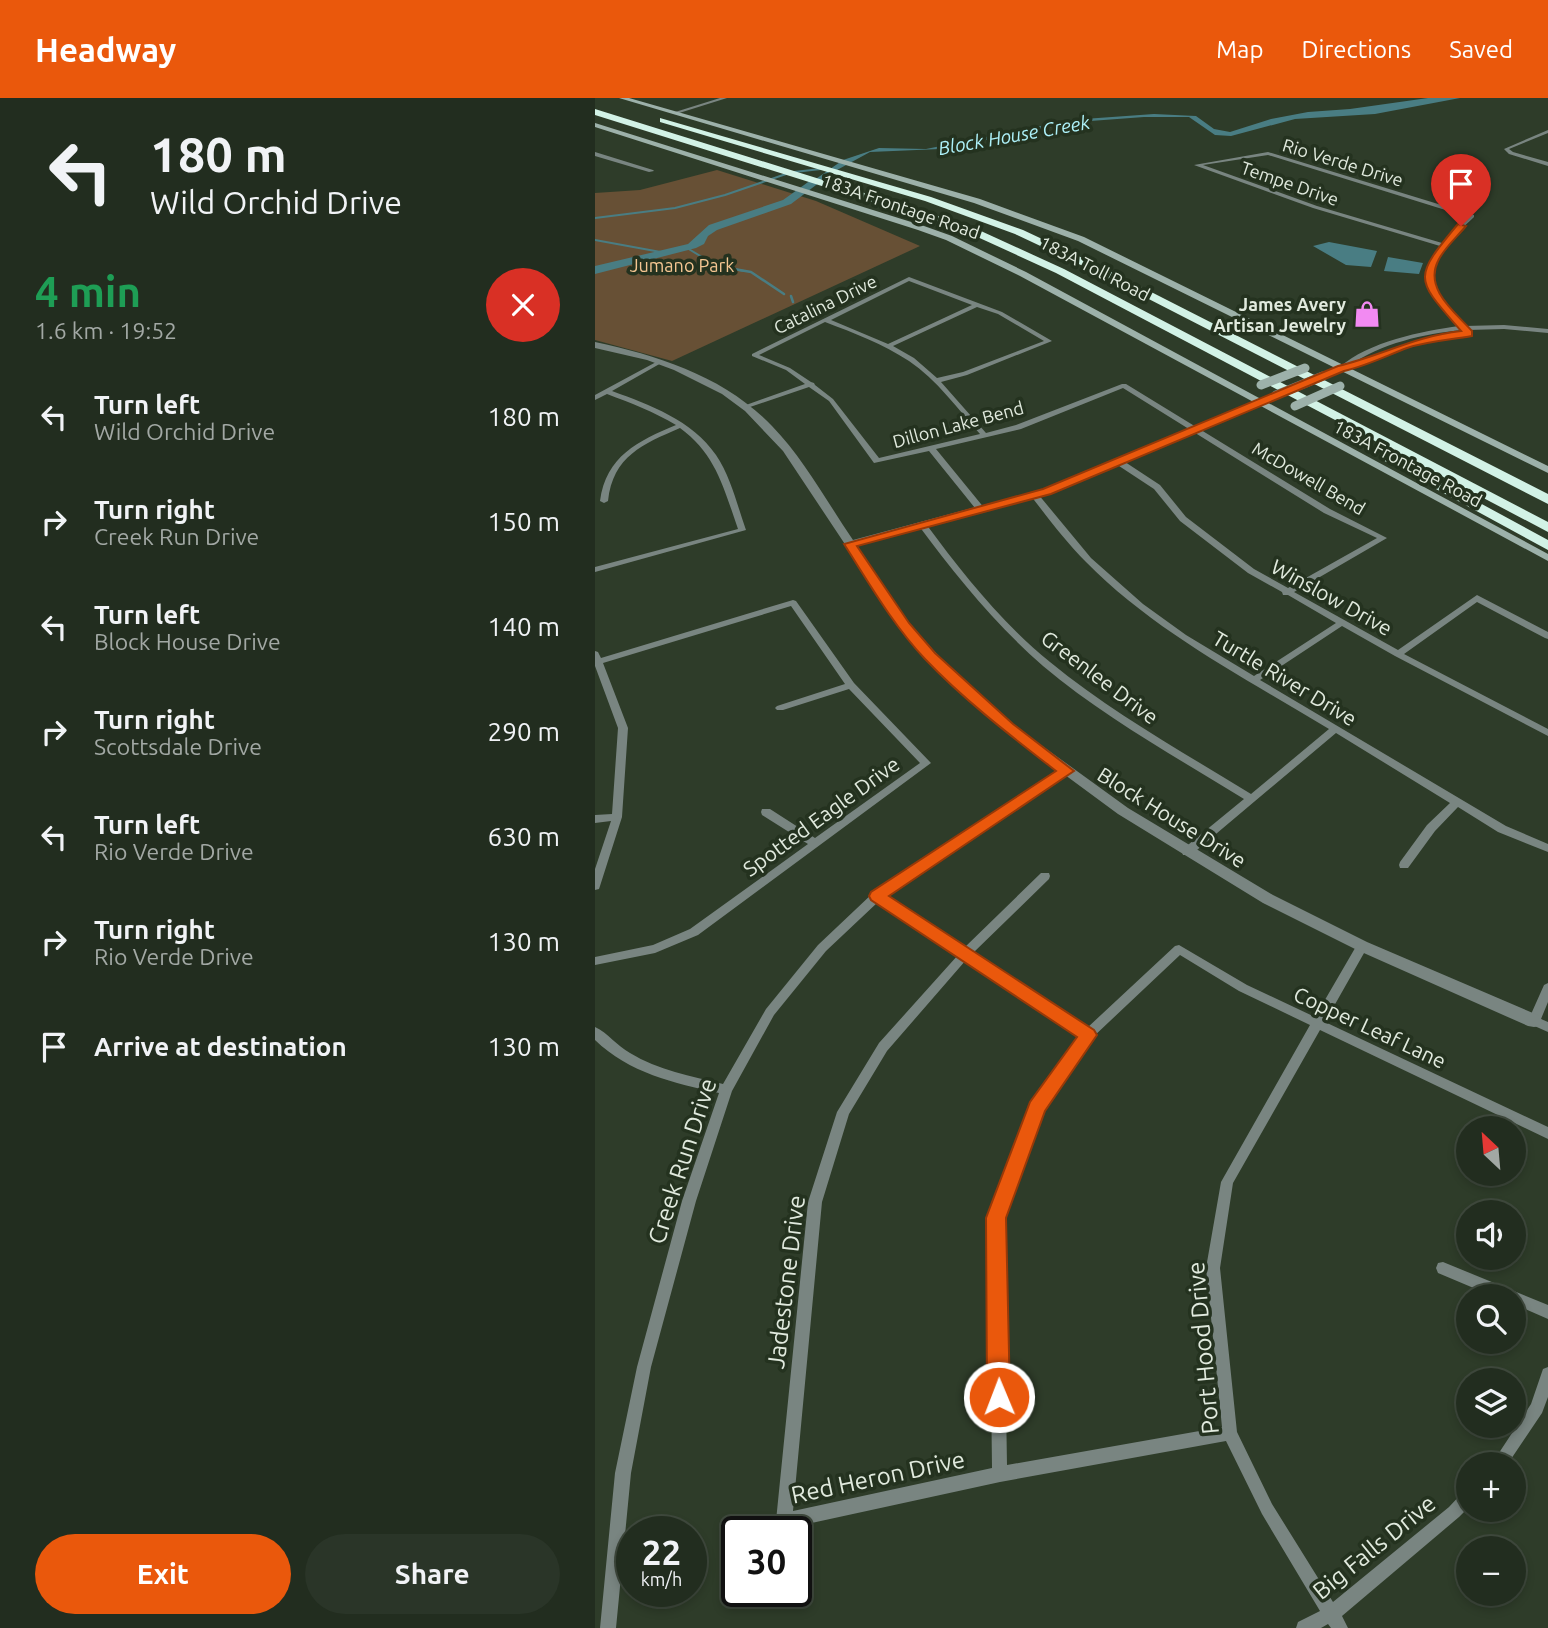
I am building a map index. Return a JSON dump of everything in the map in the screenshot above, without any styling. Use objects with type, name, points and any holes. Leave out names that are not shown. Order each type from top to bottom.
[{"type":"highway","name":"183A Toll Road","points":[[608,103],[939,203],[1019,232],[1104,272],[1548,498]]},
{"type":"highway","name":"183A Toll Road","points":[[595,114],[918,211],[966,228],[1060,271],[1258,379],[1548,528]]},
{"type":"highway","points":[[906,180],[987,207],[1052,240],[1104,272]]},
{"type":"highway","points":[[1258,379],[1422,478],[1548,546]]},
{"type":"main road","name":"183A Frontage Road","points":[[622,98],[906,180]]},
{"type":"main road","name":"183A Frontage Road","points":[[595,125],[901,222],[983,254],[1548,558]]},
{"type":"main road","name":"183A Frontage Road","points":[[987,207],[1103,249],[1548,470]]},
{"type":"main road","points":[[1228,384],[1245,387],[1258,379],[1305,368],[1314,360],[1305,350]]},
{"type":"main road","points":[[1293,420],[1289,411],[1295,406],[1340,386],[1356,384],[1382,388]]},
{"type":"street","points":[[677,112],[725,98]]},
{"type":"street","points":[[1548,131],[1506,149],[1548,164]]},
{"type":"street","name":"Rio Verde Drive","points":[[1268,153],[1472,216],[1444,244],[1434,259],[1429,274],[1431,288],[1466,330]]},
{"type":"street","name":"Tempe Drive","points":[[1268,153],[1197,164],[1315,207],[1444,244]]},
{"type":"street","points":[[595,154],[650,171]]},
{"type":"street","points":[[595,161],[605,157]]},
{"type":"street","name":"Catalina Drive","points":[[754,355],[909,279],[978,304]]},
{"type":"street","points":[[889,346],[978,304],[1000,313],[1049,341],[965,374],[936,381]]},
{"type":"street","points":[[825,320],[889,346],[922,368],[985,436]]},
{"type":"street","points":[[850,544],[1035,496],[1322,376],[1405,346],[1466,330],[1519,327],[1548,331]]},
{"type":"street","points":[[1466,330],[1548,338]]},
{"type":"street","name":"Block House Drive","points":[[595,345],[660,362],[704,380],[748,406],[770,426],[787,449],[904,625],[930,656],[1008,727],[1066,771],[1187,852],[1268,899],[1361,946],[1548,1027]]},
{"type":"street","name":"Dillon Lake Bend","points":[[754,355],[812,384],[831,400],[877,461],[1018,426],[1124,385]]},
{"type":"street","points":[[595,398],[660,362]]},
{"type":"street","points":[[748,406],[812,384]]},
{"type":"street","name":"McDowell Bend","points":[[1124,385],[1328,510],[1383,538],[1286,593]]},
{"type":"street","points":[[595,570],[743,530],[711,454],[697,437],[681,425],[645,406],[607,391]]},
{"type":"street","points":[[604,501],[604,490],[614,467],[626,454],[645,441],[681,425]]},
{"type":"street","points":[[932,449],[982,511]]},
{"type":"street","name":"Winslow Drive","points":[[1119,462],[1157,487],[1183,519],[1205,538],[1286,593],[1548,733]]},
{"type":"street","name":"Turtle River Drive","points":[[1035,496],[1088,560],[1140,606],[1183,637],[1502,829],[1548,848]]},
{"type":"street","name":"Greenlee Drive","points":[[923,526],[969,587],[1048,665],[1134,727],[1250,798]]},
{"type":"street","points":[[1398,654],[1477,598],[1548,636]]},
{"type":"street","name":"Spotted Eagle Drive","points":[[595,961],[655,949],[694,932],[926,763],[851,685],[793,603],[597,657]]},
{"type":"street","points":[[1255,679],[1341,623]]},
{"type":"street","points":[[595,886],[617,817],[623,728],[597,657]]},
{"type":"street","points":[[780,708],[851,685]]},
{"type":"street","points":[[1187,852],[1335,729]]},
{"type":"street","name":"Creek Run Drive","points":[[608,1628],[623,1473],[643,1367],[689,1201],[726,1090],[770,1012],[823,948],[877,896],[1066,771]]},
{"type":"street","points":[[1404,865],[1431,828],[1457,802]]},
{"type":"street","points":[[766,812],[815,844]]},
{"type":"street","points":[[595,819],[617,817]]},
{"type":"street","name":"Jadestone Drive","points":[[784,1516],[815,1202],[843,1112],[883,1047],[964,955],[1045,876]]},
{"type":"street","points":[[877,896],[1088,1035],[1037,1108],[996,1218],[1000,1474]]},
{"type":"street","name":"Port Hood Drive","points":[[1335,1621],[1267,1509],[1230,1433],[1213,1268],[1227,1182],[1361,946]]},
{"type":"street","name":"Copper Leaf Lane","points":[[1088,1035],[1179,949],[1243,988],[1548,1133]]},
{"type":"street","points":[[1534,1021],[1548,988]]},
{"type":"street","points":[[595,1032],[618,1053],[638,1065],[663,1075],[726,1090]]},
{"type":"street","points":[[1443,1268],[1482,1284]]},
{"type":"street","points":[[1526,1303],[1548,1312]]},
{"type":"street","points":[[1507,1452],[1538,1408],[1548,1374]]},
{"type":"street","name":"Red Heron Drive","points":[[807,1516],[1000,1474],[1230,1433]]},
{"type":"street","name":"Big Falls Drive","points":[[1304,1628],[1335,1621],[1456,1511]]},
{"type":"green space","name":"Jumano Park","points":[[717,170],[816,201],[920,246],[672,361],[595,340],[595,193],[640,190]]},
{"type":"water","points":[[1428,98],[1460,98],[1375,114],[1295,119],[1231,136],[1215,135],[1189,117],[1144,117],[1077,122],[940,149],[870,152],[826,176],[797,199],[790,197],[843,160],[879,148],[926,149],[1070,120],[1154,114],[1196,116],[1214,129],[1230,132],[1271,119],[1308,112]]},
{"type":"water","points":[[1329,242],[1377,251],[1371,267],[1346,265],[1313,246]]},
{"type":"water","points":[[1388,257],[1423,263],[1419,274],[1384,271]]},
{"type":"waterway","points":[[794,172],[821,169]]},
{"type":"waterway","points":[[595,218],[675,208],[725,195],[786,174]]},
{"type":"waterway","name":"Block House Creek","points":[[595,270],[692,246],[700,242],[704,234],[713,227],[787,202],[815,182]]},
{"type":"waterway","points":[[595,240],[666,253]]},
{"type":"waterway","points":[[687,248],[717,266],[744,271]]},
{"type":"waterway","points":[[734,269],[751,272],[784,294]]},
{"type":"waterway","points":[[791,296],[793,302]]},
{"type":"place","name":"James Avery Artisan Jewelry","points":[[1367,314]]},
{"type":"route","points":[[999,1397],[996,1218],[1037,1108],[1088,1035],[877,896],[1066,771],[1008,727],[930,656],[904,625],[850,544],[982,511],[1047,491],[1342,368],[1440,336],[1468,334],[1437,298],[1431,288],[1429,274],[1434,259],[1461,226]]}]
